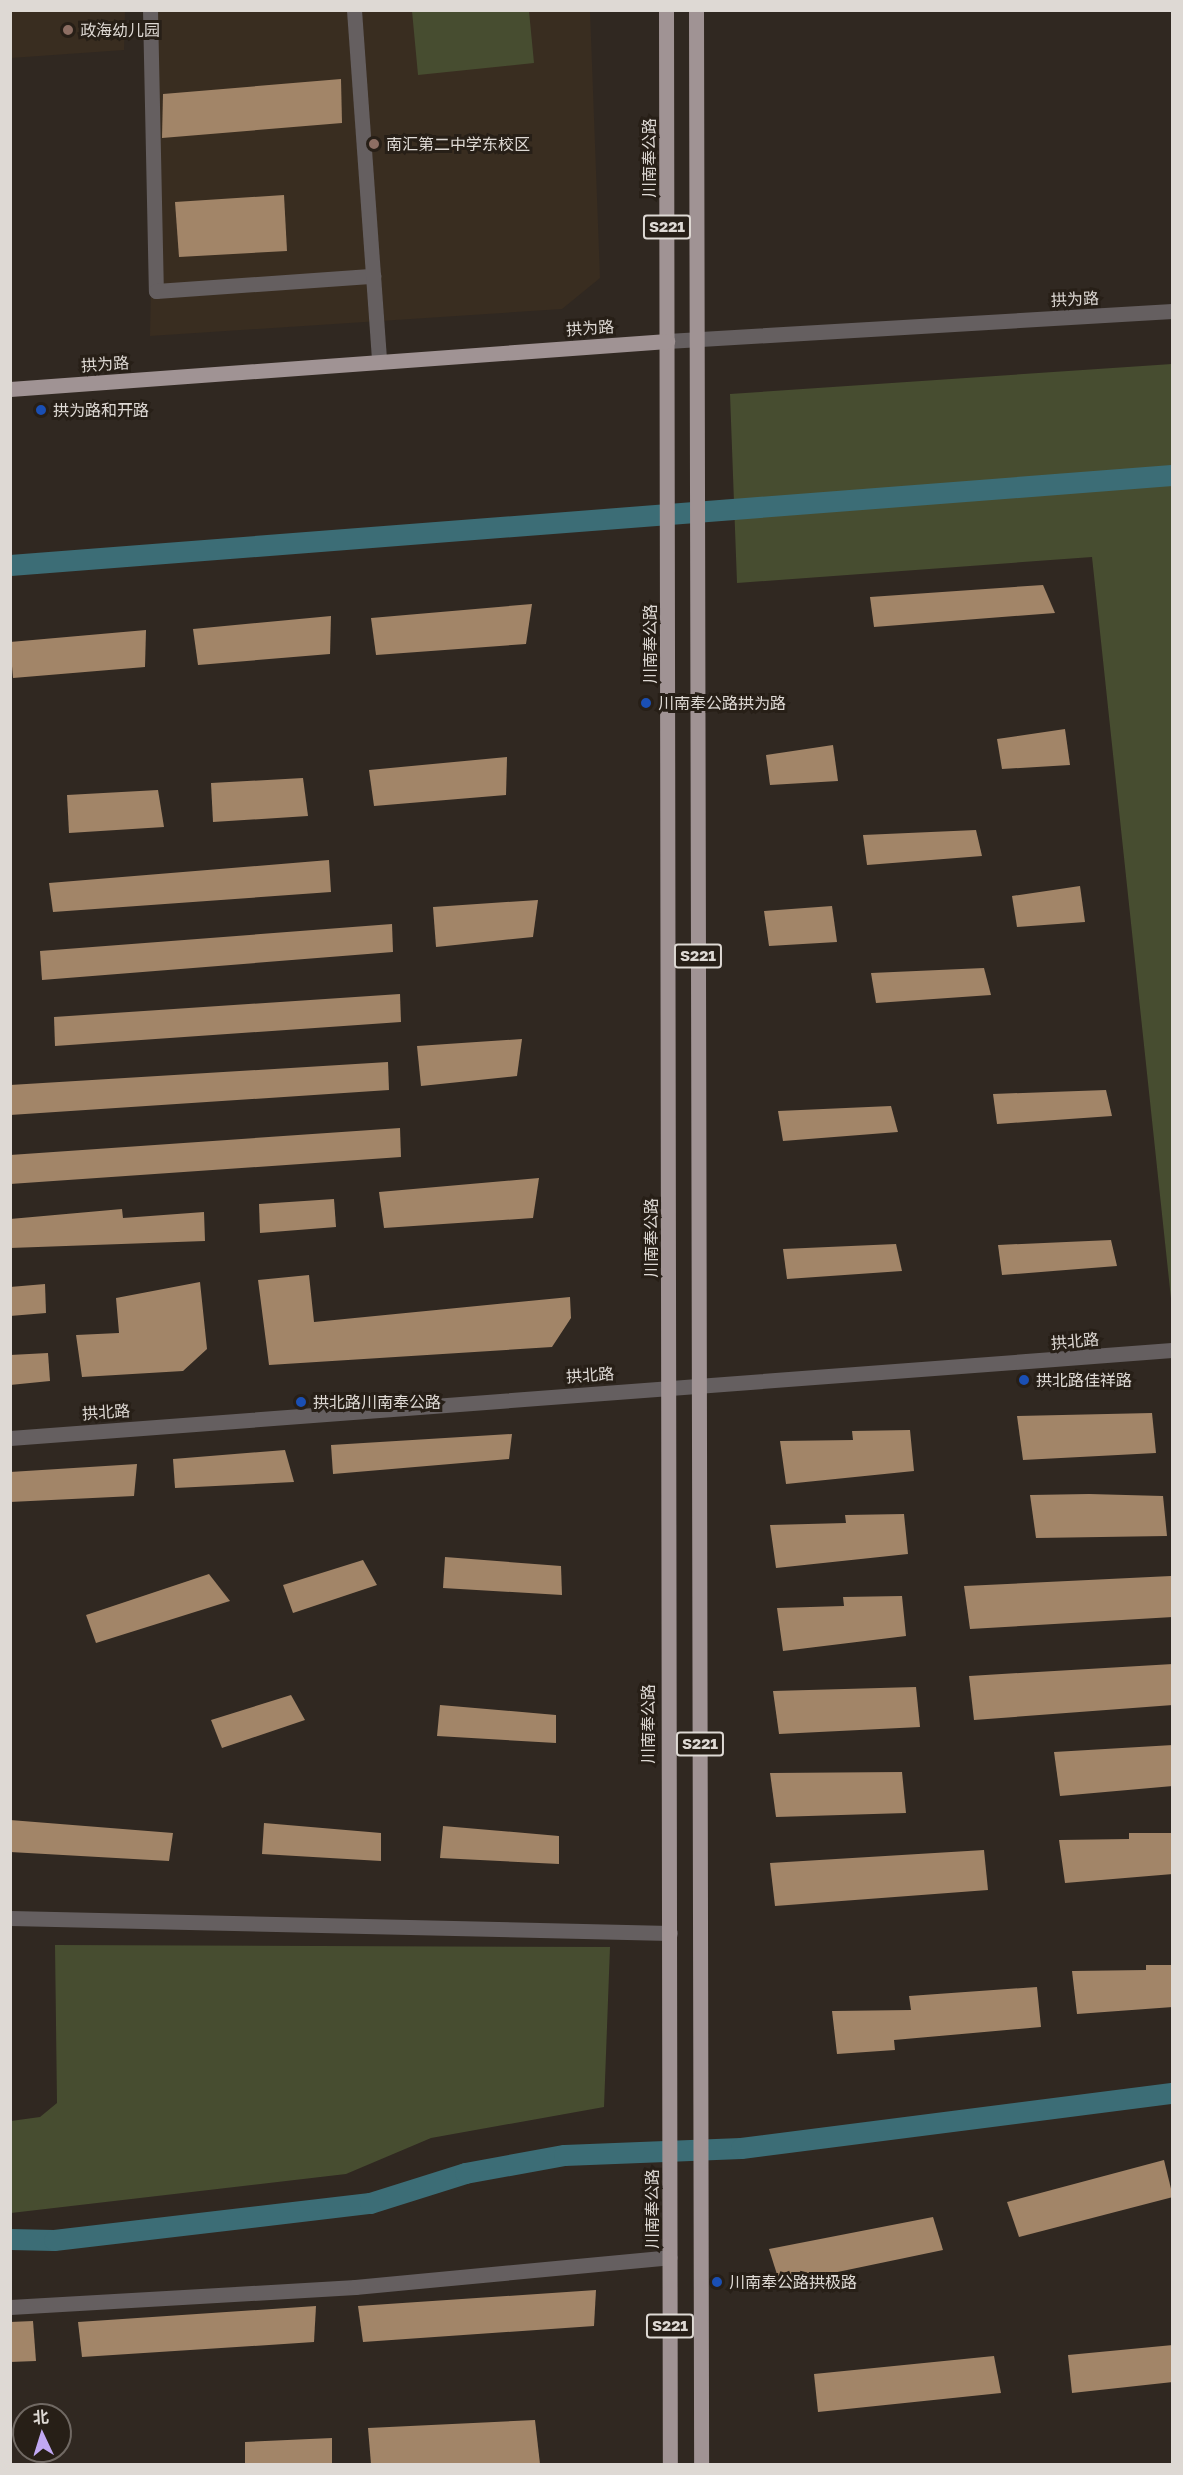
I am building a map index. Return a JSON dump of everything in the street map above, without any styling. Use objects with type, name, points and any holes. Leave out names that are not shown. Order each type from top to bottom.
[{"type":"main road","name":"川南奉公路","points":[[666,10],[670,2464]]},
{"type":"main road","name":"S221","points":[[696,10],[700,2464]]},
{"type":"main road","name":"拱为路","points":[[10,388],[667,341]]},
{"type":"street","points":[[150,10],[156,291],[373,276]]},
{"type":"street","points":[[354,10],[379,362]]},
{"type":"street","name":"拱为路","points":[[667,341],[1173,311]]},
{"type":"street","name":"拱北路","points":[[10,1438],[1173,1350]]},
{"type":"street","points":[[10,1918],[670,1933]]},
{"type":"street","points":[[10,2307],[343,2288],[669,2257]]},
{"type":"shaded area","name":"政海幼儿园","points":[[11,10],[125,11],[124,50],[11,58]]},
{"type":"shaded area","name":"南汇第二中学东校区","points":[[157,11],[590,11],[600,278],[562,309],[150,336]]},
{"type":"green space","points":[[412,11],[529,11],[534,63],[418,75]]},
{"type":"green space","points":[[1172,364],[1172,1308],[1092,557],[737,583],[730,394]]},
{"type":"green space","points":[[55,1945],[610,1947],[604,2107],[431,2138],[346,2174],[11,2213],[11,2121],[40,2117],[57,2103]]},
{"type":"building","points":[[341,79],[342,123],[162,138],[163,94]]},
{"type":"building","points":[[284,195],[287,251],[179,257],[175,202]]},
{"type":"building","points":[[1043,585],[1055,613],[874,627],[870,597]]},
{"type":"building","points":[[532,604],[526,644],[376,655],[371,618]]},
{"type":"building","points":[[331,616],[330,654],[198,665],[193,629]]},
{"type":"building","points":[[146,630],[145,667],[13,678],[10,642]]},
{"type":"building","points":[[1065,729],[1070,765],[1002,769],[997,739]]},
{"type":"building","points":[[833,745],[838,781],[770,785],[766,755]]},
{"type":"building","points":[[507,757],[506,795],[374,806],[369,770]]},
{"type":"building","points":[[303,778],[308,816],[213,822],[211,783]]},
{"type":"building","points":[[158,790],[164,827],[69,833],[67,795]]},
{"type":"building","points":[[976,830],[982,856],[867,865],[863,835]]},
{"type":"building","points":[[329,860],[331,892],[53,912],[49,883]]},
{"type":"building","points":[[1080,886],[1085,922],[1017,927],[1012,896]]},
{"type":"building","points":[[538,900],[533,937],[436,947],[433,907]]},
{"type":"building","points":[[832,906],[837,942],[769,946],[764,911]]},
{"type":"building","points":[[392,924],[393,952],[42,980],[40,951]]},
{"type":"building","points":[[984,968],[991,995],[876,1003],[871,973]]},
{"type":"building","points":[[400,994],[401,1022],[55,1046],[54,1017]]},
{"type":"building","points":[[522,1039],[517,1076],[421,1086],[417,1046]]},
{"type":"building","points":[[388,1062],[389,1090],[10,1115],[10,1085]]},
{"type":"building","points":[[1106,1090],[1112,1116],[997,1124],[993,1094]]},
{"type":"building","points":[[891,1106],[898,1132],[783,1141],[778,1111]]},
{"type":"building","points":[[400,1128],[401,1157],[10,1184],[10,1155]]},
{"type":"building","points":[[539,1178],[533,1218],[384,1228],[379,1192]]},
{"type":"building","points":[[334,1199],[336,1227],[260,1233],[259,1204]]},
{"type":"building","points":[[122,1209],[123,1218],[204,1212],[205,1241],[10,1248],[10,1219]]},
{"type":"building","points":[[1111,1240],[1117,1266],[1002,1275],[998,1245]]},
{"type":"building","points":[[896,1244],[902,1271],[787,1279],[783,1249]]},
{"type":"building","points":[[309,1275],[314,1322],[570,1297],[571,1318],[552,1347],[269,1365],[258,1280]]},
{"type":"building","points":[[200,1282],[207,1349],[183,1371],[82,1377],[76,1335],[119,1333],[116,1298]]},
{"type":"building","points":[[45,1284],[46,1313],[10,1316],[10,1287]]},
{"type":"building","points":[[48,1353],[50,1381],[10,1385],[10,1355]]},
{"type":"building","points":[[1152,1413],[1156,1453],[1023,1460],[1017,1416]]},
{"type":"building","points":[[910,1430],[914,1471],[786,1484],[780,1441],[853,1440],[852,1431]]},
{"type":"building","points":[[512,1434],[509,1459],[333,1474],[331,1445]]},
{"type":"building","points":[[285,1450],[294,1482],[175,1488],[173,1459]]},
{"type":"building","points":[[137,1464],[134,1496],[10,1502],[10,1472]]},
{"type":"building","points":[[1030,1495],[1163,1496],[1167,1536],[1036,1538]]},
{"type":"building","points":[[904,1514],[908,1554],[776,1568],[770,1525],[846,1523],[845,1515]]},
{"type":"building","points":[[445,1557],[561,1566],[562,1595],[443,1588]]},
{"type":"building","points":[[363,1560],[377,1585],[293,1613],[283,1585]]},
{"type":"building","points":[[209,1574],[230,1601],[96,1643],[86,1615]]},
{"type":"building","points":[[1171,1576],[1173,1617],[970,1629],[964,1586]]},
{"type":"building","points":[[902,1596],[906,1636],[783,1651],[777,1608],[844,1606],[843,1597]]},
{"type":"building","points":[[1173,1664],[1173,1705],[974,1720],[969,1676]]},
{"type":"building","points":[[916,1687],[920,1727],[779,1734],[773,1691]]},
{"type":"building","points":[[291,1695],[305,1720],[222,1748],[211,1720]]},
{"type":"building","points":[[440,1705],[556,1715],[556,1743],[437,1736]]},
{"type":"building","points":[[1173,1745],[1173,1786],[1060,1796],[1054,1752]]},
{"type":"building","points":[[902,1772],[906,1813],[776,1817],[770,1773]]},
{"type":"building","points":[[10,1820],[173,1833],[169,1861],[10,1852]]},
{"type":"building","points":[[264,1823],[381,1833],[381,1861],[262,1854]]},
{"type":"building","points":[[443,1826],[559,1836],[559,1864],[440,1858]]},
{"type":"building","points":[[1129,1833],[1173,1833],[1173,1874],[1065,1883],[1059,1840],[1129,1839]]},
{"type":"building","points":[[984,1850],[988,1890],[775,1906],[770,1863]]},
{"type":"building","points":[[1146,1965],[1173,1965],[1173,2007],[1077,2014],[1072,1971],[1146,1970]]},
{"type":"building","points":[[1037,1987],[1041,2027],[894,2040],[895,2050],[837,2054],[832,2011],[911,2010],[909,1996]]},
{"type":"building","points":[[1164,2160],[1173,2197],[1019,2237],[1007,2202]]},
{"type":"building","points":[[933,2217],[943,2250],[780,2284],[769,2249]]},
{"type":"building","points":[[596,2290],[594,2326],[363,2342],[358,2306]]},
{"type":"building","points":[[316,2306],[314,2342],[82,2357],[78,2322]]},
{"type":"building","points":[[33,2321],[36,2361],[10,2362],[10,2322]]},
{"type":"building","points":[[1173,2345],[1173,2382],[1072,2393],[1068,2355]]},
{"type":"building","points":[[994,2356],[1001,2393],[818,2412],[814,2374]]},
{"type":"building","points":[[535,2420],[540,2464],[371,2464],[368,2428]]},
{"type":"building","points":[[332,2438],[332,2464],[245,2464],[245,2442]]},
{"type":"waterway","points":[[10,565],[1172,475]]},
{"type":"waterway","points":[[10,2239],[54,2240],[370,2203],[465,2173],[564,2155],[741,2148],[1172,2093]]},
{"type":"place","name":"政海幼儿园","points":[[68,30]]},
{"type":"place","name":"南汇第二中学东校区","points":[[374,144]]},
{"type":"place","name":"拱为路和开路","points":[[41,410]]},
{"type":"place","name":"川南奉公路拱为路","points":[[646,703]]},
{"type":"place","name":"拱北路佳祥路","points":[[1024,1380]]},
{"type":"place","name":"拱北路川南奉公路","points":[[301,1402]]},
{"type":"place","name":"川南奉公路拱极路","points":[[717,2282]]}]
